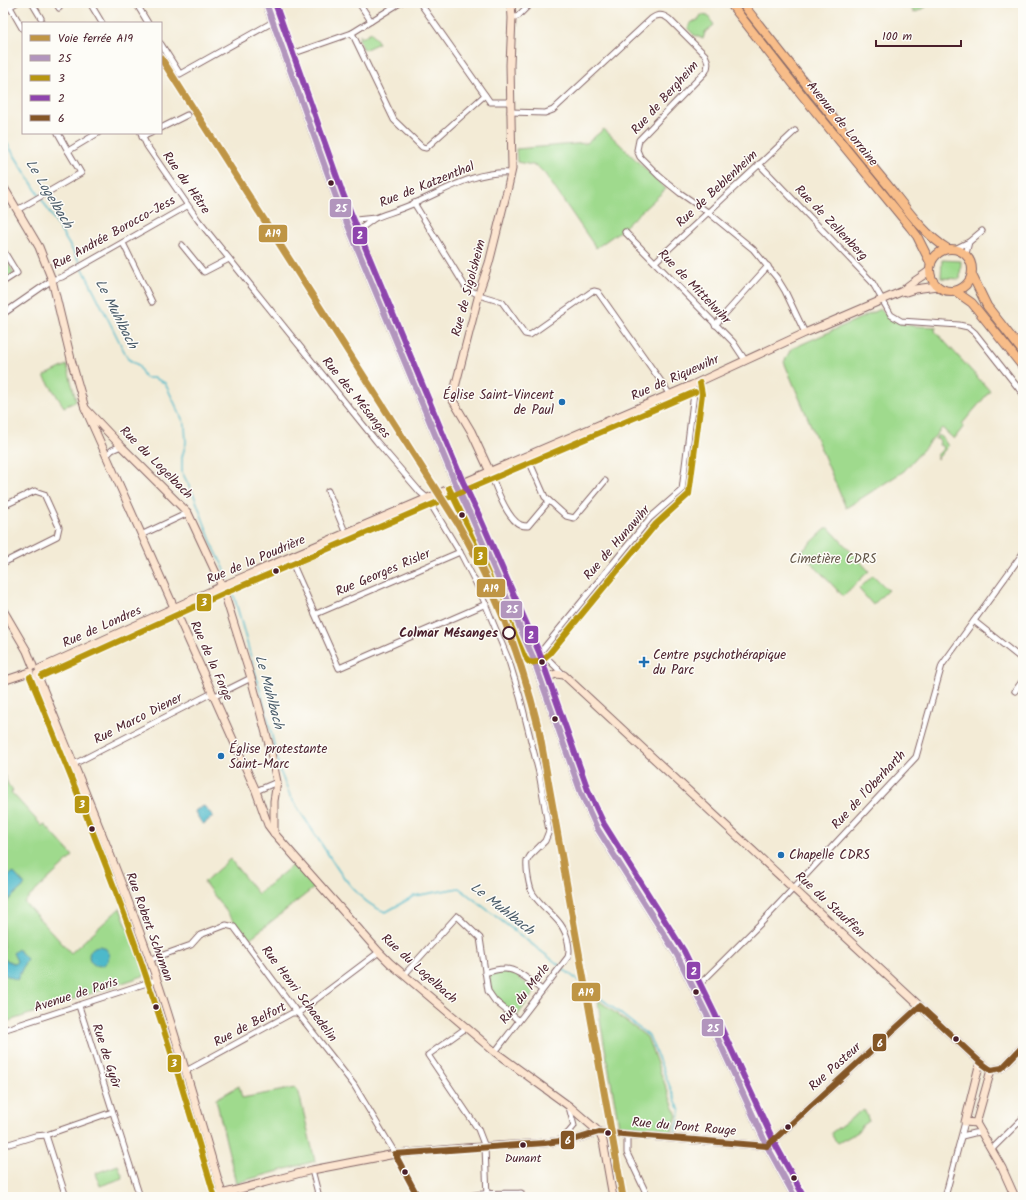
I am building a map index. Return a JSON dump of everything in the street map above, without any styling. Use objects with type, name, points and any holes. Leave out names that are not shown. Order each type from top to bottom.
[{"type":"main road","name":"Avenue de Lorraine","points":[[730,3],[802,95],[917,236],[930,267],[933,281],[937,286]]},
{"type":"main road","name":"Avenue de Lorraine","points":[[742,3],[896,196],[938,243],[966,254]]},
{"type":"main road","points":[[930,267],[933,260],[939,253],[951,249]]},
{"type":"main road","points":[[966,254],[972,264],[972,275],[974,282],[987,306],[1023,352]]},
{"type":"main road","points":[[937,286],[948,291],[955,291],[966,286],[972,275]]},
{"type":"main road","points":[[955,291],[972,303],[1023,367]]},
{"type":"street","points":[[3,4],[7,8],[16,3]]},
{"type":"street","points":[[32,3],[41,18]]},
{"type":"street","points":[[90,3],[101,22]]},
{"type":"street","points":[[136,3],[147,22]]},
{"type":"street","points":[[266,3],[336,197],[456,485],[535,654],[541,680],[581,793],[597,828],[616,861],[665,934],[694,989],[767,1146],[795,1197]]},
{"type":"street","points":[[359,3],[371,21]]},
{"type":"street","points":[[286,56],[352,33],[400,3]]},
{"type":"street","points":[[420,3],[490,102],[510,102]]},
{"type":"street","name":"Rue de Sigolsheim","points":[[490,472],[471,431],[452,399],[479,295],[489,263],[511,173],[511,3]]},
{"type":"street","points":[[512,18],[518,16],[531,3]]},
{"type":"street","points":[[10,7],[22,28]]},
{"type":"street","name":"Rue de Bergheim","points":[[510,112],[545,113],[553,110],[651,19],[655,16],[665,16],[705,55],[708,64],[706,72],[639,140],[637,150],[640,157],[659,176],[680,193],[709,212]]},
{"type":"street","points":[[162,46],[180,74],[273,22]]},
{"type":"street","points":[[352,33],[394,120],[422,147],[426,148],[485,95]]},
{"type":"street","points":[[162,128],[187,115]]},
{"type":"street","name":"Rue de Beblenheim","points":[[655,262],[795,131]]},
{"type":"street","points":[[17,210],[81,173],[59,134]]},
{"type":"street","points":[[68,151],[96,134]]},
{"type":"street","name":"Rue du Hêtre","points":[[142,135],[147,146],[187,206],[213,240]]},
{"type":"street","name":"Rue de Zellenberg","points":[[759,164],[872,282],[882,300]]},
{"type":"street","name":"Rue de Katzenthal","points":[[346,221],[375,218],[414,203],[470,178],[497,172],[511,173]]},
{"type":"street","name":"Rue du Logelbach","points":[[3,186],[39,247],[52,280],[72,363],[85,408],[188,513],[222,586],[251,678],[270,748],[277,782],[274,801],[274,833],[379,952],[495,1052],[569,1106],[599,1132]]},
{"type":"street","points":[[414,203],[466,288],[479,295],[502,302],[524,334],[530,335],[591,292],[598,292],[665,387],[668,394]]},
{"type":"street","name":"Rue Andrée Borocco-Jess","points":[[3,313],[52,280],[62,277],[187,206]]},
{"type":"street","points":[[709,212],[753,248],[768,266],[785,291],[805,333]]},
{"type":"street","name":"Rue de Katzenthal","points":[[352,235],[375,218]]},
{"type":"street","points":[[951,249],[969,242],[982,231]]},
{"type":"street","name":"Rue de Mittelwihr","points":[[625,232],[733,342],[745,360]]},
{"type":"street","name":"Rue des Mésanges","points":[[213,240],[381,447],[427,498],[460,552],[486,604],[509,661],[533,744],[548,827],[547,838],[527,861],[526,866],[531,889],[537,899],[564,928],[567,934],[569,949]]},
{"type":"street","points":[[123,242],[152,302]]},
{"type":"street","points":[[966,254],[969,242]]},
{"type":"street","points":[[182,245],[204,272],[229,259]]},
{"type":"street","points":[[3,250],[17,273],[3,282]]},
{"type":"street","points":[[715,324],[768,266]]},
{"type":"street","name":"Rue de Riquewihr","points":[[456,485],[527,456],[903,291],[905,288],[925,275],[930,267]]},
{"type":"street","name":"Rue de Riquewihr","points":[[903,291],[906,292],[915,289],[937,286]]},
{"type":"street","points":[[882,300],[891,315],[901,321],[959,325],[968,328],[975,333],[1023,394]]},
{"type":"street","name":"Rue de Hunawihr","points":[[535,654],[650,518],[682,490],[694,393],[692,384]]},
{"type":"street","name":"Rue de la Forge","points":[[85,408],[256,791],[268,825],[274,833]]},
{"type":"street","points":[[107,455],[112,450],[121,446]]},
{"type":"street","points":[[527,456],[544,497],[566,516],[574,518],[605,481]]},
{"type":"street","points":[[490,472],[504,506],[512,518],[521,525],[528,526],[549,501]]},
{"type":"street","name":"Rue de la Poudrière","points":[[174,608],[456,485]]},
{"type":"street","points":[[3,506],[35,490],[44,494],[59,527],[58,536],[3,563]]},
{"type":"street","points":[[328,491],[346,534]]},
{"type":"street","points":[[141,535],[188,513]]},
{"type":"street","name":"Rue Georges Risler","points":[[316,614],[460,552]]},
{"type":"street","name":"Rue de l'Oberharth","points":[[694,989],[762,922],[916,757],[942,665],[1023,553]]},
{"type":"street","points":[[290,558],[339,668],[486,604]]},
{"type":"street","name":"Rue de Londres","points":[[3,681],[35,670],[174,608]]},
{"type":"street","name":"Rue Robert Schuman","points":[[3,610],[27,651],[35,670],[74,764],[149,960],[186,1071],[222,1195]]},
{"type":"street","points":[[974,621],[1023,660]]},
{"type":"street","name":"Rue du Stauffen","points":[[535,654],[543,654],[711,813],[980,1062],[991,1070]]},
{"type":"street","points":[[541,680],[556,674],[564,675]]},
{"type":"street","name":"Rue Marco Diener","points":[[74,764],[160,720],[251,678]]},
{"type":"street","points":[[1015,690],[1023,680]]},
{"type":"street","points":[[256,791],[277,782]]},
{"type":"street","points":[[404,975],[458,916],[480,938],[488,991],[494,1001],[518,1020]]},
{"type":"street","name":"Rue Henri Schaedelin","points":[[149,960],[191,945],[200,935],[226,925],[234,927],[354,1085],[395,1154],[418,1197]]},
{"type":"street","name":"Rue du Merle","points":[[495,1052],[518,1020],[568,957],[569,949]]},
{"type":"street","name":"Rue de Belfort","points":[[186,1071],[292,1013],[298,1013],[379,952]]},
{"type":"street","points":[[485,973],[510,969],[542,990]]},
{"type":"street","name":"Avenue de Paris","points":[[3,1030],[156,980]]},
{"type":"street","name":"Rue de Gyôr","points":[[79,1006],[140,1197]]},
{"type":"street","name":"Rue Pasteur","points":[[767,1146],[920,1006]]},
{"type":"street","points":[[466,1028],[428,1055],[478,1129],[484,1147],[487,1196]]},
{"type":"street","points":[[1016,1197],[976,1123],[991,1070],[1002,1068],[1023,1046]]},
{"type":"street","points":[[945,1197],[980,1062]]},
{"type":"street","points":[[560,1141],[574,1126],[569,1106]]},
{"type":"street","points":[[9,1144],[35,1136],[46,1135],[112,1112]]},
{"type":"street","points":[[991,1150],[1023,1118]]},
{"type":"street","points":[[965,1122],[976,1123]]},
{"type":"street","points":[[210,1197],[312,1170],[395,1154],[545,1143],[576,1139],[599,1132],[603,1141],[613,1197]]},
{"type":"street","name":"Rue du Pont Rouge","points":[[599,1132],[767,1146]]},
{"type":"street","points":[[962,1136],[982,1132]]},
{"type":"street","points":[[626,1134],[628,1153],[648,1197]]},
{"type":"street","points":[[46,1135],[66,1197]]},
{"type":"street","points":[[312,1170],[319,1197]]},
{"type":"street","points":[[467,1197],[470,1195],[487,1196],[521,1193]]},
{"type":"green space","points":[[734,3],[738,3],[873,172],[871,174]]},
{"type":"green space","points":[[908,3],[924,3],[926,7],[914,13]]},
{"type":"green space","points":[[701,15],[708,16],[714,25],[705,32],[703,39],[694,35],[688,29],[690,23],[698,20]]},
{"type":"green space","points":[[371,32],[379,43],[364,50],[359,39],[360,34],[362,38]]},
{"type":"green space","points":[[604,129],[666,189],[620,231],[596,248],[545,174],[537,166],[517,162],[516,149],[587,143]]},
{"type":"green space","points":[[3,254],[14,274],[3,280]]},
{"type":"green space","points":[[942,260],[961,261],[960,279],[941,278]]},
{"type":"green space","points":[[881,309],[893,320],[899,323],[913,326],[936,327],[935,331],[990,391],[962,424],[964,426],[954,439],[942,428],[904,471],[846,508],[784,362],[791,349]]},
{"type":"green space","points":[[67,365],[76,400],[75,402],[64,407],[44,376]]},
{"type":"green space","points":[[938,435],[942,437],[948,446],[937,459],[937,455],[944,447],[939,445],[940,441],[938,439],[935,439]]},
{"type":"green space","name":"Cimetière CDRS","points":[[828,527],[869,571],[843,596],[801,552]]},
{"type":"green space","name":"Cimetière CDRS","points":[[873,575],[888,590],[873,605],[859,589]]},
{"type":"green space","points":[[3,772],[9,787],[11,787],[13,791],[11,792],[42,826],[45,825],[73,856],[24,902],[71,953],[120,908],[146,975],[3,1023]]},
{"type":"green space","points":[[230,859],[258,894],[295,863],[315,887],[248,940],[204,882]]},
{"type":"green space","points":[[498,972],[516,975],[535,991],[518,1015],[515,1015],[501,1003],[490,989],[488,976]]},
{"type":"green space","points":[[598,1000],[647,1037],[677,1116],[671,1133],[619,1126],[601,1026]]},
{"type":"green space","points":[[239,1086],[242,1098],[295,1088],[299,1093],[315,1161],[236,1183],[216,1099]]},
{"type":"green space","points":[[864,1109],[869,1121],[861,1127],[858,1132],[838,1143],[831,1133]]},
{"type":"green space","points":[[118,1165],[123,1178],[100,1186],[96,1173]]},
{"type":"water","points":[[204,806],[213,816],[204,824],[195,812]]},
{"type":"water","points":[[13,872],[25,885],[3,905],[3,882]]},
{"type":"water","points":[[95,946],[103,946],[109,952],[109,960],[103,966],[95,966],[89,960],[89,952]]},
{"type":"water","points":[[18,949],[27,959],[17,980],[3,974],[3,961],[4,959],[15,964],[17,961],[13,953]]},
{"type":"waterway","name":"Le Logelbach","points":[[3,137],[39,195]]},
{"type":"waterway","name":"Le Muhlbach","points":[[41,198],[79,261],[128,359],[138,365],[145,378],[154,378],[165,383],[185,425],[186,443],[182,457],[182,472],[195,498],[212,544],[229,578]]},
{"type":"waterway","name":"Le Muhlbach","points":[[233,592],[267,715],[280,771],[290,796],[339,871],[354,889],[366,901],[386,912],[414,896],[459,888],[559,965]]},
{"type":"waterway","name":"Le Muhlbach","points":[[562,968],[649,1036],[680,1111],[675,1133]]},
{"type":"rail line","name":"A19","points":[[162,60],[458,524],[496,599],[524,676],[539,730],[623,1197]]},
{"type":"transit line","name":"25","points":[[266,3],[336,197],[456,485],[532,655],[581,793],[597,828],[677,955],[707,1015],[767,1146],[795,1197]]},
{"type":"transit line","name":"2","points":[[275,3],[343,194],[463,482],[539,652],[588,790],[604,824],[684,951],[774,1142],[802,1193]]},
{"type":"transit line","name":"3","points":[[449,488],[525,658],[529,662],[540,661],[549,654],[656,524],[689,494],[702,394],[700,383]]},
{"type":"transit line","name":"3","points":[[42,676],[225,593],[695,392]]},
{"type":"transit line","name":"3","points":[[30,677],[115,888],[150,987],[194,1125],[214,1195]]},
{"type":"transit line","name":"6","points":[[418,1197],[395,1154],[545,1143],[576,1139],[599,1132],[767,1146],[920,1006],[980,1062],[991,1070],[1002,1068],[1023,1046]]},
{"type":"place","name":"Église Saint-Vincent de Paul","points":[[562,402]]},
{"type":"place","name":"Colmar Mésanges","points":[[509,633]]},
{"type":"place","name":"Centre psychothérapique du Parc","points":[[644,662]]},
{"type":"place","name":"Église protestante Saint-Marc","points":[[221,756]]},
{"type":"place","name":"Chapelle CDRS","points":[[781,855]]},
{"type":"place","name":"Dunant","points":[[523,1145]]}]
